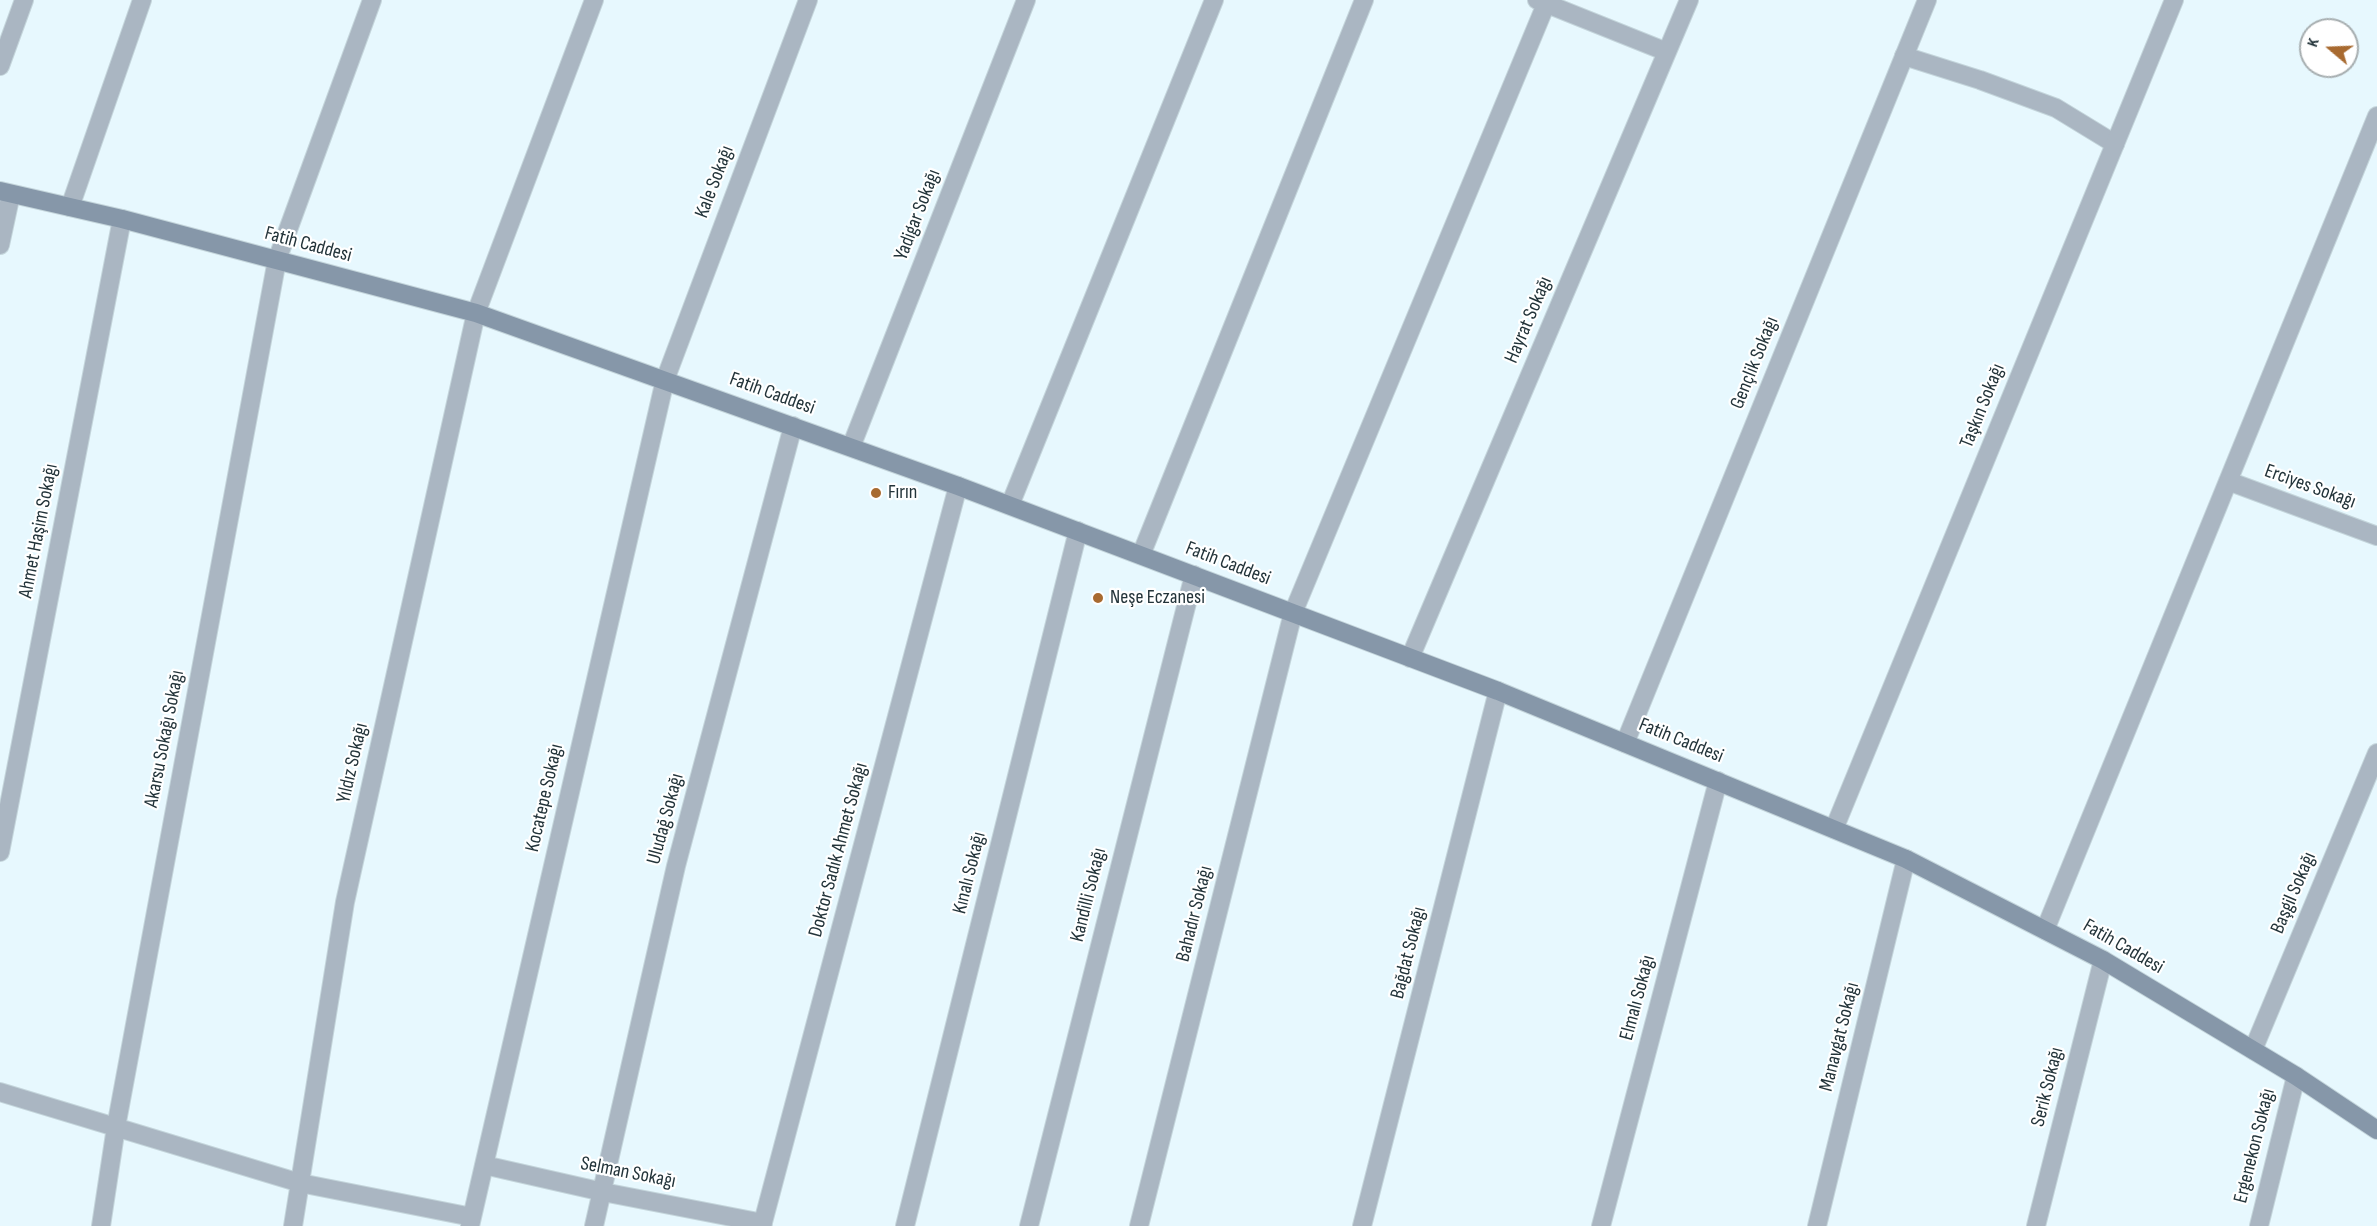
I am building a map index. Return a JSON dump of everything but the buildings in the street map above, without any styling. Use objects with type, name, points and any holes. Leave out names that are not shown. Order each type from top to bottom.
[{"type":"main road","name":"Fatih Caddesi","points":[[5,192],[122,219],[476,313],[1010,505],[1498,691],[1906,859],[2103,960],[2296,1076],[2377,1130]]},
{"type":"street","points":[[0,66],[24,0]]},
{"type":"street","points":[[70,207],[142,0]]},
{"type":"street","name":"Akarsu Sokağı Sokağı","points":[[101,1226],[116,1127],[277,260],[372,0]]},
{"type":"street","name":"Yıldız Sokağı","points":[[293,1226],[345,902],[476,313],[594,0]]},
{"type":"street","name":"Kale Sokağı","points":[[665,380],[808,0]]},
{"type":"street","name":"Yadigar Sokağı","points":[[851,447],[1026,0]]},
{"type":"street","points":[[1010,505],[1214,0]]},
{"type":"street","points":[[1141,555],[1364,0]]},
{"type":"street","name":"Hayrat Sokağı","points":[[1410,658],[1689,0]]},
{"type":"street","name":"Gençlik Sokağı","points":[[1625,743],[1927,0]]},
{"type":"street","name":"Taşkın Sokağı","points":[[1834,829],[2174,0]]},
{"type":"street","points":[[1541,2],[1667,52]]},
{"type":"street","name":"Bahadır Sokağı","points":[[1140,1226],[1293,613],[1541,2]]},
{"type":"street","points":[[1904,56],[1980,80],[2056,108],[2115,144]]},
{"type":"street","points":[[2045,930],[2377,116]]},
{"type":"street","points":[[0,245],[5,192]]},
{"type":"street","name":"Ahmet Haşim Sokağı","points":[[0,852],[2,826],[122,219]]},
{"type":"street","name":"Kocatepe Sokağı","points":[[471,1221],[665,380]]},
{"type":"street","name":"Uludağ Sokağı","points":[[594,1226],[676,866],[793,426]]},
{"type":"street","name":"Erciyes Sokağı","points":[[2228,481],[2377,536]]},
{"type":"street","name":"Doktor Sadık Ahmet Sokağı","points":[[763,1224],[958,486]]},
{"type":"street","name":"Kınalı Sokağı","points":[[905,1226],[1078,531]]},
{"type":"street","name":"Kandilli Sokağı","points":[[1029,1226],[1194,575]]},
{"type":"street","name":"Bağdat Sokağı","points":[[1362,1226],[1498,691]]},
{"type":"street","name":"Başgil Sokağı","points":[[2253,1050],[2377,753]]},
{"type":"street","name":"Elmalı Sokağı","points":[[1601,1226],[1718,781]]},
{"type":"street","name":"Manavgat Sokağı","points":[[1817,1226],[1906,859]]},
{"type":"street","name":"Serik Sokağı","points":[[2036,1226],[2103,960]]},
{"type":"street","name":"Ergenekon Sokağı","points":[[2259,1226],[2296,1076]]},
{"type":"street","points":[[0,1092],[300,1184],[471,1221]]},
{"type":"street","name":"Selman Sokağı","points":[[484,1165],[763,1224]]},
{"type":"place","name":"Fırın","points":[[876,493]]},
{"type":"place","name":"Neşe Eczanesi","points":[[1098,598]]}]
